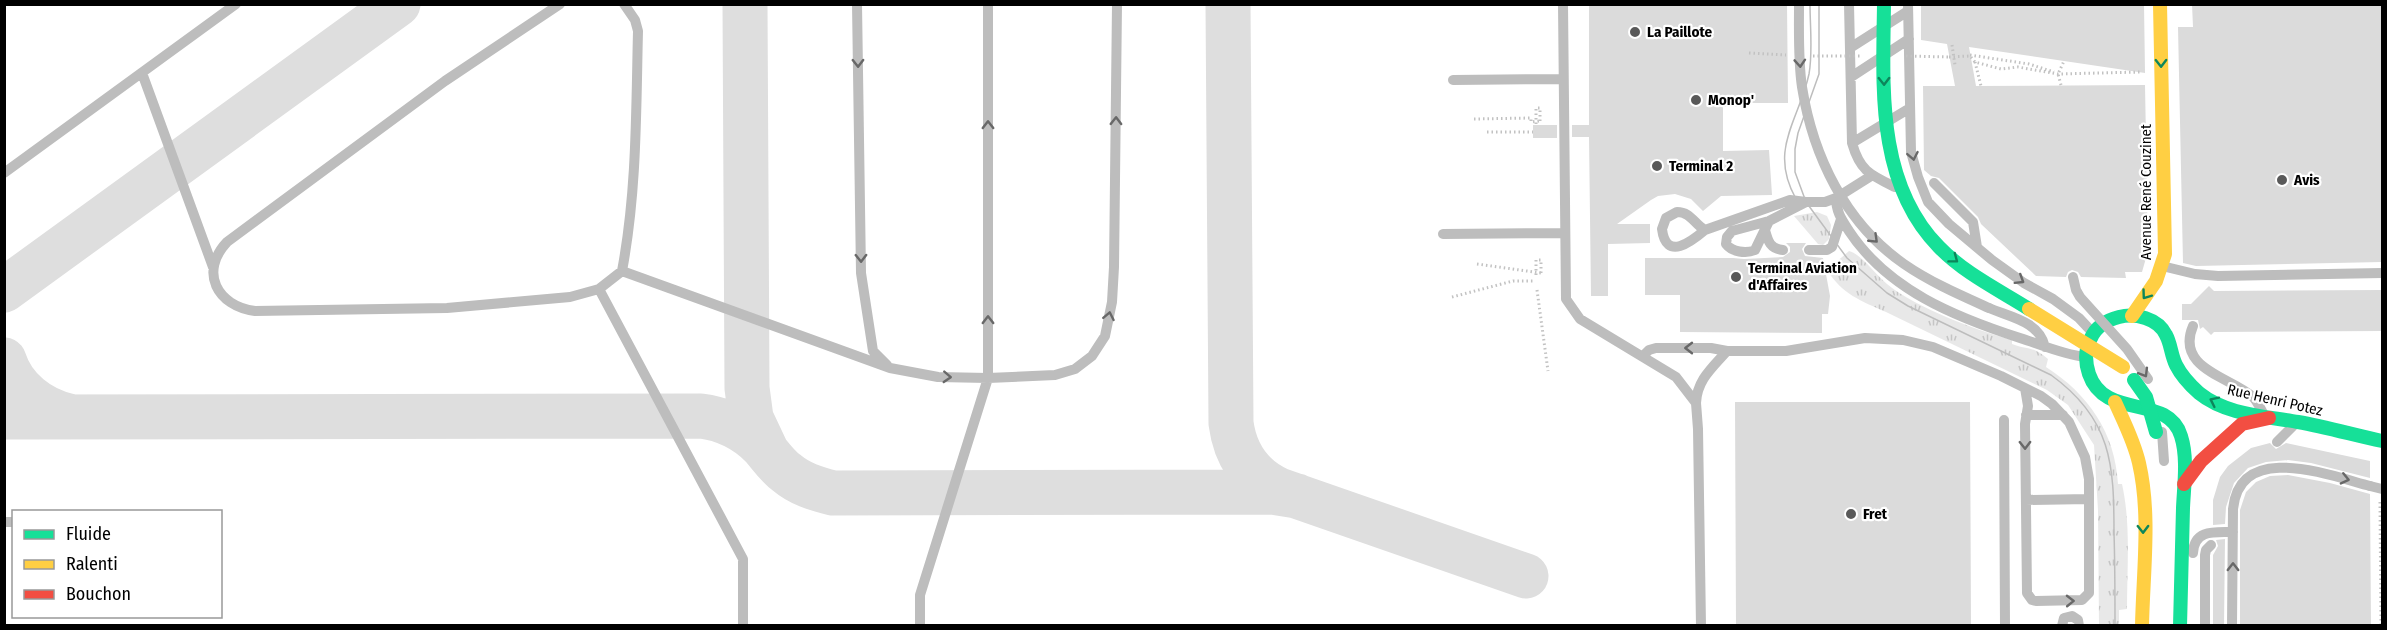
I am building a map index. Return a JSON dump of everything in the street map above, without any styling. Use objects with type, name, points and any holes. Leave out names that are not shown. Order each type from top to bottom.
[{"type":"street","points":[[1884,4],[1884,96],[1892,160],[1907,202],[1921,226],[1938,247],[1959,263],[2081,342],[2119,370]]},
{"type":"street","name":"Avenue René Couzinet","points":[[2132,316],[2156,281],[2164,254],[2167,99],[2160,4]]},
{"type":"street","points":[[2132,316],[2112,320],[2093,333],[2085,357],[2087,371],[2099,390],[2115,402],[2165,414],[2172,420],[2181,435],[2184,484],[2180,626]]},
{"type":"street","name":"Rue Henri Potez","points":[[2132,316],[2150,320],[2161,327],[2165,331],[2180,372],[2199,393],[2220,404],[2382,442]]},
{"type":"street","points":[[2131,383],[2145,397],[2164,466]]},
{"type":"street","points":[[2115,402],[2131,437],[2141,471],[2142,626]]},
{"type":"street","points":[[2184,484],[2201,461],[2242,424],[2267,416]]},
{"type":"lane","points":[[4,173],[236,4]]},
{"type":"lane","points":[[213,267],[215,259],[227,242],[445,81],[560,4]]},
{"type":"lane","points":[[142,74],[213,267],[215,283],[225,299],[243,309],[255,311],[447,308],[570,297],[599,289],[622,270],[629,234],[634,171],[638,31],[635,20],[624,4]]},
{"type":"lane","points":[[857,4],[861,273],[873,351],[890,368]]},
{"type":"lane","points":[[921,626],[920,595],[988,378],[988,4]]},
{"type":"lane","points":[[622,270],[890,368],[938,377],[988,378],[1055,375],[1075,369],[1092,356],[1105,336],[1112,302],[1117,4]]},
{"type":"lane","points":[[1563,4],[1565,295],[1569,306],[1580,318],[1676,377],[1696,403]]},
{"type":"lane","points":[[1799,4],[1802,85],[1816,143],[1831,178],[1856,219],[1904,264],[1953,292],[2034,327],[2040,333],[2045,346]]},
{"type":"lane","points":[[1849,4],[1852,143],[1857,160],[1871,176],[1928,202],[1949,224],[2010,274],[2053,299],[2079,318],[2093,333]]},
{"type":"lane","points":[[1850,48],[1908,8]]},
{"type":"lane","points":[[1908,8],[1911,152],[1928,202]]},
{"type":"lane","points":[[1851,77],[1909,39]]},
{"type":"lane","points":[[1453,80],[1563,79]]},
{"type":"lane","points":[[1852,143],[1910,108]]},
{"type":"lane","points":[[1705,230],[1790,200],[1825,202],[1836,198],[1871,176]]},
{"type":"lane","points":[[1934,183],[1973,222],[1977,247]]},
{"type":"lane","points":[[1836,198],[1836,209],[1855,240],[1899,283],[1948,311],[1994,330],[2070,355],[2085,357]]},
{"type":"lane","points":[[1783,250],[1775,249],[1770,245],[1767,226],[1806,202]]},
{"type":"lane","points":[[1809,250],[1827,250],[1832,247],[1841,219]]},
{"type":"lane","points":[[1443,234],[1564,233]]},
{"type":"lane","points":[[2162,266],[2195,274],[2218,276],[2382,273]]},
{"type":"lane","points":[[2073,277],[2080,297],[2127,349],[2149,381],[2161,420],[2164,466]]},
{"type":"lane","points":[[599,289],[743,559],[743,626]]},
{"type":"lane","points":[[2193,326],[2190,333],[2190,345],[2196,360],[2253,397],[2267,416]]},
{"type":"lane","points":[[1643,356],[1649,350],[1656,348],[1786,351],[1865,338],[1903,340],[1933,347],[2025,388],[2047,400],[2063,414],[2076,435],[2085,457],[2089,499],[2088,596],[2082,600],[2036,601],[2032,600],[2027,593],[2026,415],[2028,401],[2025,388]]},
{"type":"lane","points":[[1701,626],[1696,393],[1702,379],[1727,351]]},
{"type":"lane","points":[[2026,415],[2063,414]]},
{"type":"lane","points":[[2004,420],[2005,626]]},
{"type":"lane","points":[[2277,442],[2297,422]]},
{"type":"lane","points":[[2232,626],[2233,509],[2236,492],[2247,478],[2262,469],[2288,467],[2382,489]]},
{"type":"lane","points":[[2026,500],[2089,499]]},
{"type":"lane","points":[[2193,574],[2194,544],[2200,536],[2213,532],[2233,532]]},
{"type":"lane","points":[[2205,626],[2205,553],[2211,545]]},
{"type":"lane","points":[[2062,626],[2064,618],[2072,616],[2078,620],[2079,626]]},
{"type":"path","points":[[1952,45],[1955,65]]},
{"type":"path","points":[[1749,53],[1800,56],[1970,56],[1975,62],[1981,86]]},
{"type":"path","points":[[1970,55],[2029,64],[2058,74]]},
{"type":"path","points":[[2061,86],[2058,74],[2064,61]]},
{"type":"path","points":[[1975,62],[2001,69],[2018,67],[2058,74],[2149,72]]},
{"type":"path","points":[[1474,119],[1531,118],[1532,122],[1538,123]]},
{"type":"path","points":[[1487,132],[1533,132]]},
{"type":"path","points":[[1477,264],[1529,272],[1538,273],[1541,273],[1541,260],[1536,260],[1536,267],[1536,275]]},
{"type":"path","points":[[1452,297],[1513,281],[1533,281]]},
{"type":"path","points":[[1537,290],[1548,371]]},
{"type":"path","points":[[2380,513],[2381,626]]},
{"type":"green space","points":[[1817,212],[1827,216],[1831,225],[1829,239],[1823,245],[1818,244],[1794,216]]},
{"type":"green space","points":[[1849,251],[1863,260],[1887,284],[1914,302],[1964,324],[2012,340],[2012,344],[2043,355],[2048,359],[2046,367],[2075,389],[2097,416],[2111,448],[2118,484],[2122,484],[2127,515],[2127,609],[2119,610],[2119,625],[2099,625],[2098,510],[2094,445],[2068,405],[2047,390],[1853,296],[1839,285],[1827,270]]},
{"type":"building","name":"Terminal 2","points":[[1589,4],[1787,4],[1788,103],[1749,103],[1749,107],[1723,107],[1723,151],[1769,150],[1772,195],[1721,196],[1703,211],[1691,199],[1675,194],[1658,196],[1651,200],[1617,224],[1650,224],[1650,243],[1608,244],[1608,296],[1591,296],[1589,137],[1572,137],[1572,125],[1589,125]]},
{"type":"building","points":[[1921,4],[2144,4],[2145,73],[1969,47],[1976,86],[2145,85],[2148,251],[2142,272],[2125,272],[2126,278],[2081,277],[2078,272],[2072,270],[2066,277],[2036,276],[1981,224],[1978,217],[1939,178],[1931,176],[1924,170],[1923,86],[1955,86],[1947,44],[1921,40]]},
{"type":"building","name":"Avis","points":[[2192,4],[2382,4],[2382,262],[2196,266],[2183,263],[2178,27],[2193,27]]},
{"type":"building","points":[[1533,125],[1557,125],[1557,138],[1533,138]]},
{"type":"building","name":"Terminal Aviation d'Affaires","points":[[1786,243],[1806,243],[1802,249],[1805,256],[1823,258],[1830,296],[1828,314],[1822,314],[1822,333],[1680,332],[1680,295],[1645,295],[1645,258],[1783,257],[1790,252],[1790,247]]},
{"type":"building","points":[[2209,286],[2214,291],[2382,290],[2382,331],[2214,332],[2211,335],[2203,327],[2200,329],[2198,320],[2182,320],[2182,304],[2191,304]]},
{"type":"building","name":"Fret","points":[[1735,402],[1970,402],[1971,626],[1736,626]]},
{"type":"building","points":[[2270,443],[2276,449],[2286,443],[2370,461],[2370,478],[2311,463],[2288,460],[2266,462],[2248,468],[2234,483],[2226,507],[2225,524],[2213,525],[2213,500],[2220,477],[2228,466],[2251,448]]},
{"type":"building","points":[[2288,475],[2370,494],[2371,626],[2240,626],[2240,510],[2246,492],[2256,482],[2270,476]]},
{"type":"building","points":[[2225,539],[2224,626],[2213,626],[2213,555],[2218,546],[2216,540]]},
{"type":"taxiway","points":[[4,290],[398,4]]},
{"type":"taxiway","points":[[745,4],[747,388],[751,418],[767,452]]},
{"type":"taxiway","points":[[1228,4],[1231,423],[1240,454],[1252,471],[1279,490],[1526,576]]},
{"type":"taxiway","points":[[4,360],[14,380],[29,397],[48,409],[69,416]]},
{"type":"taxiway","points":[[4,417],[701,416],[726,422],[741,430],[762,446],[792,477],[808,486],[833,493],[1272,492],[1297,496]]},
{"type":"tram line","points":[[1796,199],[1788,181],[1785,150],[1809,74],[1810,4]]},
{"type":"tram line","points":[[1819,4],[1819,74],[1798,133],[1795,149],[1795,172],[1806,202],[1847,258],[1887,293],[1908,306],[2051,375],[2087,409],[2098,426],[2105,445],[2113,486],[2115,626]]},
{"type":"traffic: fast","points":[[1884,4],[1884,100],[1894,164],[1904,194],[1919,222],[1939,247],[1971,273],[2029,309]]},
{"type":"traffic: fast","points":[[2180,626],[2185,472],[2181,436],[2174,423],[2163,415],[2122,403],[2108,397],[2097,388],[2089,374],[2086,356],[2089,342],[2102,324],[2125,316],[2139,316],[2158,324],[2166,335],[2176,365],[2186,380],[2199,393],[2221,406],[2246,414],[2308,424],[2382,441]]},
{"type":"traffic: fast","points":[[2134,380],[2146,397],[2156,432]]},
{"type":"traffic: slow","points":[[2132,316],[2156,281],[2165,254],[2160,4]]},
{"type":"traffic: slow","points":[[2029,309],[2123,367]]},
{"type":"traffic: slow","points":[[2115,402],[2134,447],[2143,483],[2145,544],[2142,626]]},
{"type":"traffic: jam","points":[[2184,484],[2201,461],[2242,424],[2269,418]]},
{"type":"place","name":"La Paillote","points":[[1635,32]]},
{"type":"place","name":"Monop'","points":[[1696,100]]},
{"type":"place","name":"Terminal 2","points":[[1657,166]]},
{"type":"place","name":"Avis","points":[[2282,180]]},
{"type":"place","name":"Terminal Aviation d'Affaires","points":[[1736,277]]},
{"type":"place","name":"Fret","points":[[1851,514]]}]
